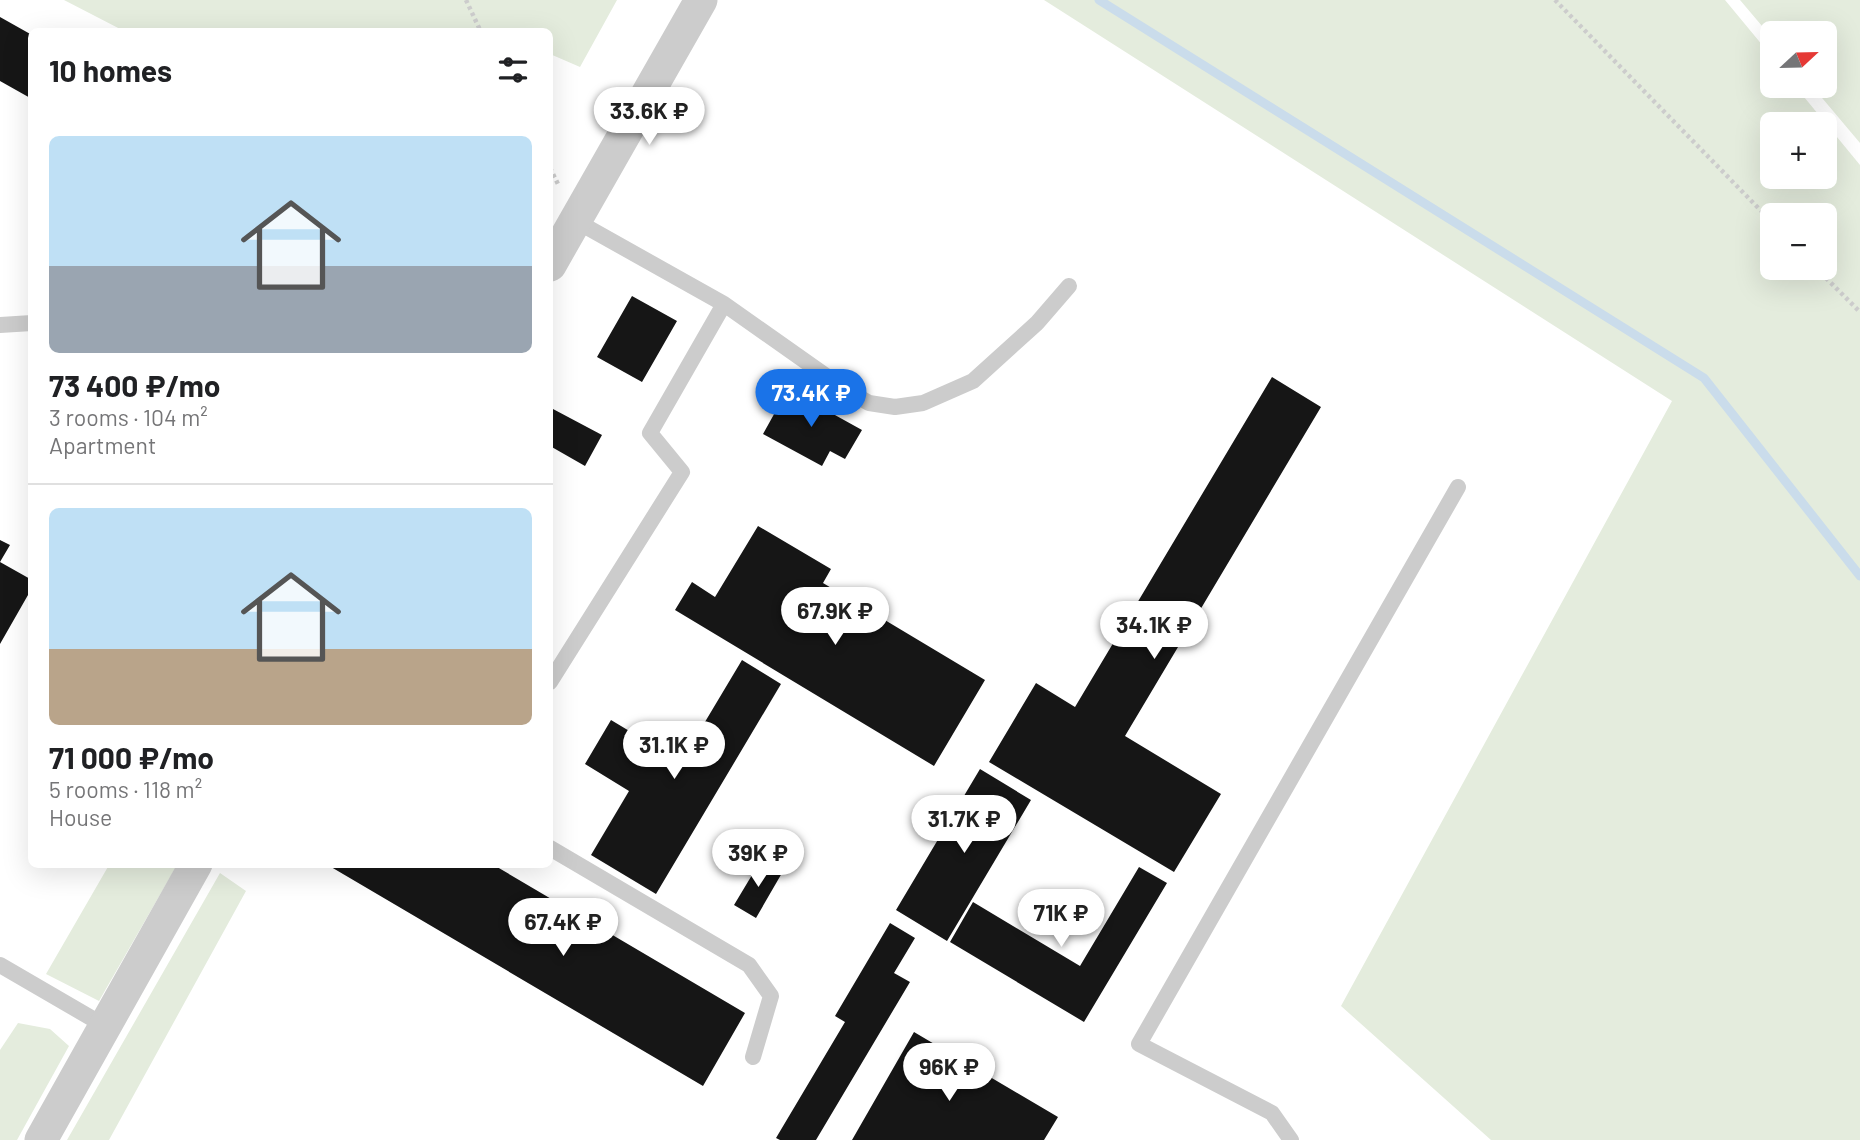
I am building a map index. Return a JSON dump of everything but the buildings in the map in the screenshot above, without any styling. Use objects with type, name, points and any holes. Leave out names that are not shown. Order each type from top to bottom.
[{"type":"street","points":[[553,260],[701,0]]},
{"type":"street","points":[[41,1140],[194,868]]},
{"type":"lane","points":[[576,221],[724,304],[846,390],[869,403],[895,407],[922,403],[973,381],[1037,323],[1069,286]]},
{"type":"lane","points":[[553,677],[682,471],[650,433],[724,304]]},
{"type":"lane","points":[[0,326],[28,323]]},
{"type":"lane","points":[[1292,1140],[1272,1113],[1139,1044],[1458,486]]},
{"type":"lane","points":[[553,850],[750,965],[771,996],[753,1057]]},
{"type":"lane","points":[[0,965],[106,1026]]},
{"type":"path","points":[[466,0],[479,28]]},
{"type":"path","points":[[1555,0],[1760,210]]},
{"type":"path","points":[[1828,280],[1860,312]]},
{"type":"green space","points":[[64,0],[617,0],[580,67],[553,55],[553,28],[118,28]]},
{"type":"green space","points":[[1044,0],[1725,0],[1760,42],[1760,98],[1805,98],[1816,112],[1760,112],[1760,189],[1837,189],[1837,137],[1860,165],[1860,1140],[1491,1140],[1341,1006],[1672,401]]},
{"type":"green space","points":[[1740,0],[1860,0],[1860,143],[1837,116],[1837,112],[1834,112],[1822,98],[1838,98],[1838,21],[1760,21],[1760,24]]},
{"type":"green space","points":[[107,868],[175,868],[99,1001],[46,974]]},
{"type":"green space","points":[[220,873],[246,891],[109,1140],[67,1140]]},
{"type":"green space","points":[[18,1023],[50,1029],[69,1046],[17,1140],[0,1140],[0,1050]]},
{"type":"waterway","points":[[1099,0],[1704,378],[1860,576]]}]
